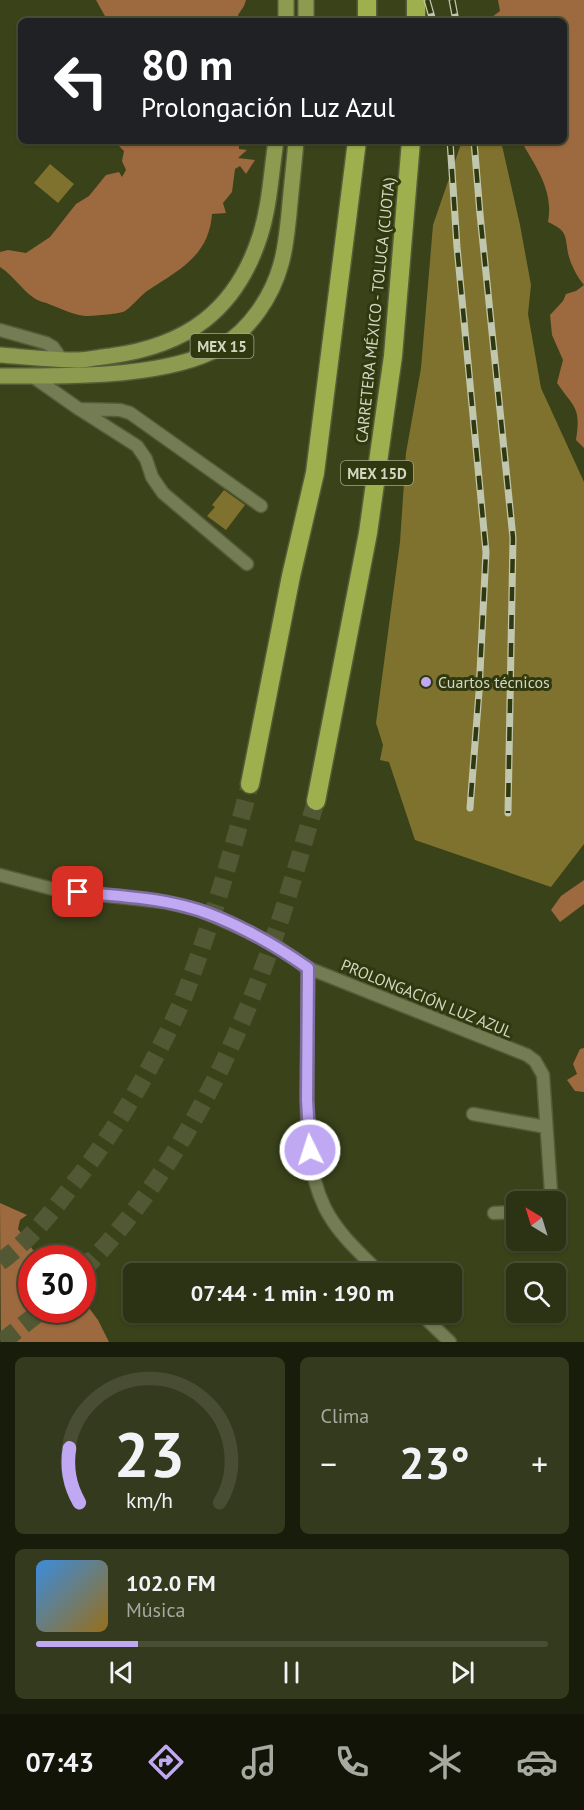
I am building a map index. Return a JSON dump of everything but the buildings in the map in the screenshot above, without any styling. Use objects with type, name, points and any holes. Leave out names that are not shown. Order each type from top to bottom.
[{"type":"highway","points":[[367,0],[367,18]]},
{"type":"highway","points":[[416,0],[416,18]]},
{"type":"highway","name":"MEX 15D","points":[[250,784],[291,576],[315,473],[357,144]]},
{"type":"highway","name":"CARRETERA MÉXICO - TOLUCA (CUOTA)","points":[[316,801],[370,522],[393,356],[411,144]]},
{"type":"main road","points":[[286,0],[286,18]]},
{"type":"main road","points":[[306,0],[306,18]]},
{"type":"main road","name":"MEX 15","points":[[0,356],[80,360],[133,353],[172,341],[205,321],[226,301],[240,280],[260,237],[267,208],[276,144]]},
{"type":"main road","name":"MEX 15","points":[[0,376],[113,374],[167,365],[194,358],[218,348],[242,331],[267,298],[280,266],[285,248],[296,144]]},
{"type":"street","points":[[0,330],[46,342],[53,347],[62,360]]},
{"type":"street","points":[[32,376],[79,410],[137,446],[146,459],[152,477],[163,493],[247,564]]},
{"type":"street","points":[[79,410],[120,410],[130,413],[261,506]]},
{"type":"street","name":"PROLONGACIÓN LUZ AZUL","points":[[0,875],[57,890],[164,902],[199,910],[267,941],[308,968],[527,1055],[536,1061],[543,1075],[551,1191]]},
{"type":"street","points":[[308,968],[307,1100],[311,1167],[316,1187],[338,1228],[371,1263]]},
{"type":"street","points":[[473,1114],[546,1127]]},
{"type":"street","points":[[494,1213],[506,1212]]},
{"type":"street","points":[[430,1323],[450,1342]]},
{"type":"shaded area","points":[[96,0],[246,0],[238,15],[240,18],[106,18]]},
{"type":"shaded area","points":[[498,0],[584,0],[584,285],[570,261],[564,234],[548,222],[546,190],[538,170],[523,144],[567,144],[567,18],[492,18],[500,11]]},
{"type":"shaded area","points":[[119,144],[239,144],[239,149],[247,150],[238,158],[255,160],[246,174],[240,166],[235,169],[232,192],[223,203],[226,213],[212,214],[210,229],[199,251],[181,268],[147,291],[123,312],[86,316],[36,299],[0,267],[0,252],[8,250],[26,253],[50,237],[76,204],[89,196],[106,175],[119,172],[122,177],[126,170],[122,161],[124,151]]},
{"type":"shaded area","points":[[584,285],[584,448],[576,440],[578,421],[575,409],[557,383],[563,360],[552,335],[550,315],[563,301],[566,294]]},
{"type":"shaded area","points":[[584,880],[584,904],[560,922],[551,910],[561,896]]},
{"type":"shaded area","points":[[584,1048],[584,1092],[575,1091],[567,1080],[577,1074],[573,1064],[580,1049]]},
{"type":"shaded area","points":[[0,1203],[27,1215],[20,1220],[18,1229],[29,1245],[18,1245],[18,1323],[96,1323],[96,1317],[109,1342],[1,1342]]},
{"type":"tunnel","points":[[0,1262],[40,1226],[89,1163],[132,1099],[157,1053],[181,1003],[203,943],[225,875],[250,784]]},
{"type":"tunnel","points":[[96,1256],[142,1200],[168,1162],[214,1081],[234,1039],[269,952],[316,801]]},
{"type":"tunnel","points":[[2,1342],[26,1323]]},
{"type":"railway","points":[[427,0],[432,18]]},
{"type":"railway","points":[[452,0],[455,18]]},
{"type":"railway","points":[[450,144],[457,247],[486,552],[470,808]]},
{"type":"railway","points":[[474,144],[513,538],[508,813]]},
{"type":"place","name":"Cuartos técnicos","points":[[426,682]]},
{"type":"route","points":[[78,892],[164,902],[199,910],[276,946],[308,968],[307,1100],[310,1150]]}]
